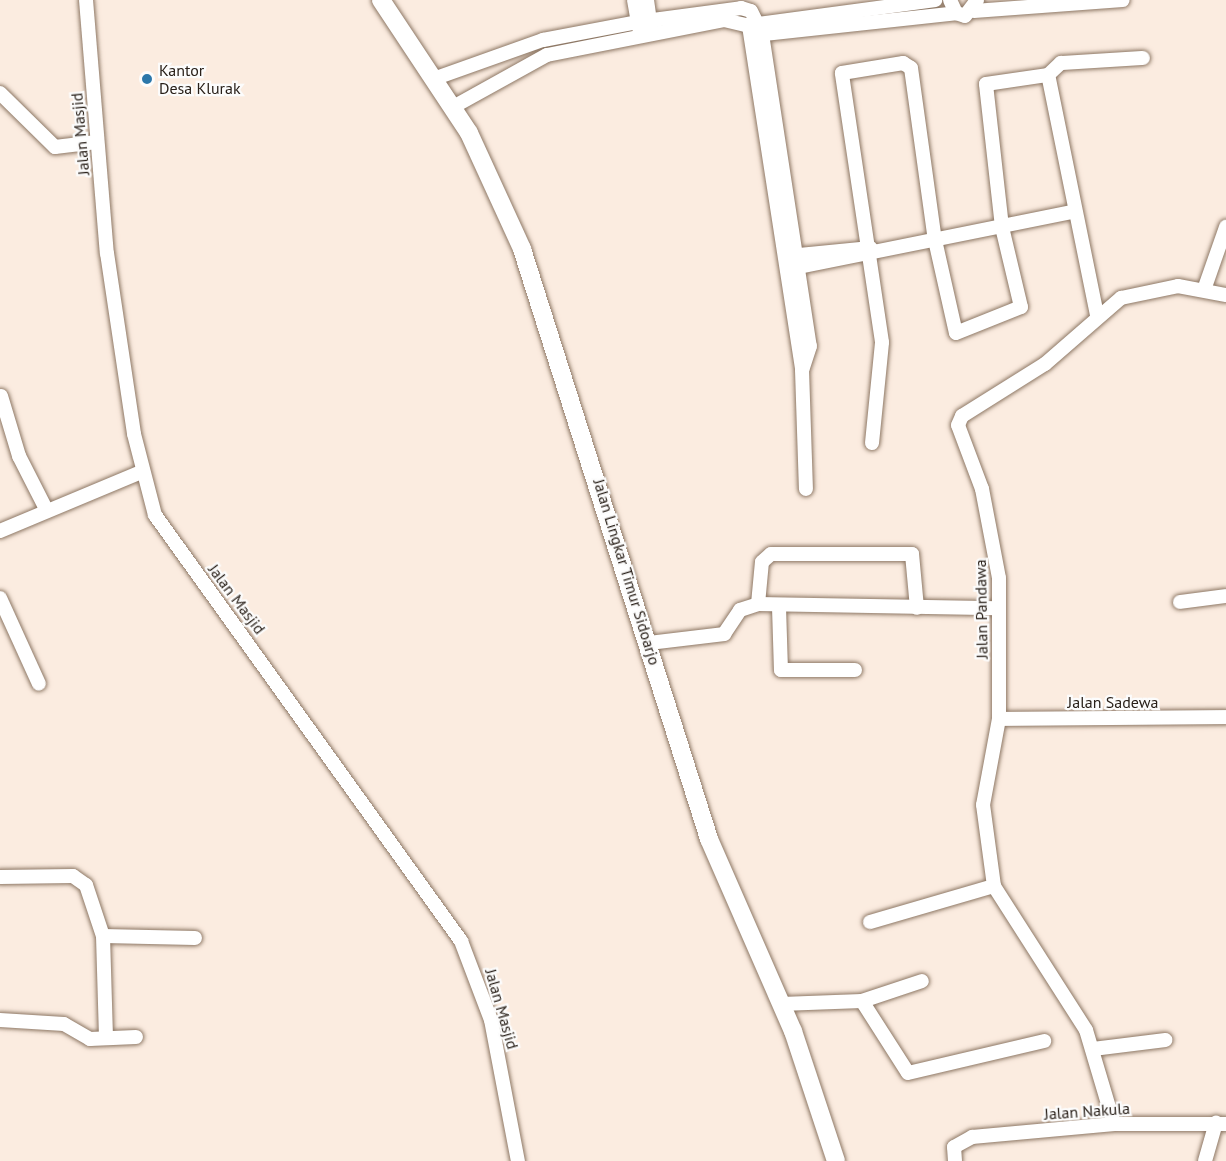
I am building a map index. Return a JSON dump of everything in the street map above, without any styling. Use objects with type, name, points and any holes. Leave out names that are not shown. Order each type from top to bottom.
[{"type":"main road","name":"Jalan Lingkar Timur Sidoarjo","points":[[381,0],[436,78],[507,212],[549,323],[712,848],[781,1004],[836,1161]]},
{"type":"street","name":"Jalan Masjid","points":[[86,0],[107,253],[141,472],[162,525],[313,728],[461,941],[491,1020],[518,1161]]},
{"type":"street","points":[[634,0],[645,28]]},
{"type":"street","points":[[645,28],[647,0]]},
{"type":"street","points":[[755,29],[935,0]]},
{"type":"street","points":[[755,29],[976,5],[1124,0]]},
{"type":"street","points":[[453,107],[524,65],[547,55],[645,28],[741,8],[755,29],[795,294],[811,352],[802,370],[806,489]]},
{"type":"street","points":[[436,78],[491,56],[543,40],[645,28]]},
{"type":"street","points":[[543,40],[547,55]]},
{"type":"street","points":[[516,49],[524,65]]},
{"type":"street","points":[[491,56],[501,79]]},
{"type":"street","points":[[872,443],[871,415],[882,353],[840,77],[903,63],[911,68],[934,240],[950,325],[958,333],[1020,309],[1002,228],[986,84],[1048,75],[1061,63],[1143,58]]},
{"type":"street","points":[[1048,75],[1072,212],[1097,315]]},
{"type":"street","points":[[0,93],[55,147],[97,142]]},
{"type":"street","points":[[791,262],[1002,228],[1072,212]]},
{"type":"street","points":[[1226,228],[1205,287],[1226,295]]},
{"type":"street","name":"Jalan Pandawa","points":[[1114,1124],[1093,1049],[1076,1012],[994,886],[983,804],[999,719],[998,608],[992,529],[958,433],[959,420],[1045,364],[1097,315],[1151,288],[1205,287]]},
{"type":"street","points":[[1,396],[19,456],[46,509]]},
{"type":"street","points":[[0,530],[46,509],[141,472]]},
{"type":"street","points":[[758,604],[762,562],[771,554],[912,554],[917,608]]},
{"type":"street","points":[[1180,602],[1226,596]]},
{"type":"street","points":[[0,598],[39,684]]},
{"type":"street","points":[[649,643],[724,634],[740,610],[758,604],[779,607],[998,608]]},
{"type":"street","points":[[779,607],[781,670],[855,670]]},
{"type":"street","name":"Jalan Sadewa","points":[[999,719],[1226,717]]},
{"type":"street","points":[[0,877],[78,878],[89,891],[103,936],[106,1038]]},
{"type":"street","points":[[870,922],[994,886]]},
{"type":"street","points":[[103,936],[195,938]]},
{"type":"street","points":[[781,1004],[862,1001],[922,981]]},
{"type":"street","points":[[862,1001],[908,1073],[1044,1041]]},
{"type":"street","points":[[0,1020],[64,1024],[83,1038],[136,1037]]},
{"type":"street","points":[[1093,1049],[1165,1040]]},
{"type":"street","name":"Jalan Nakula","points":[[954,1154],[972,1137],[1114,1124],[1221,1124]]},
{"type":"street","points":[[1204,1161],[1221,1124]]},
{"type":"place","name":"Kantor Desa Klurak","points":[[147,79]]}]
